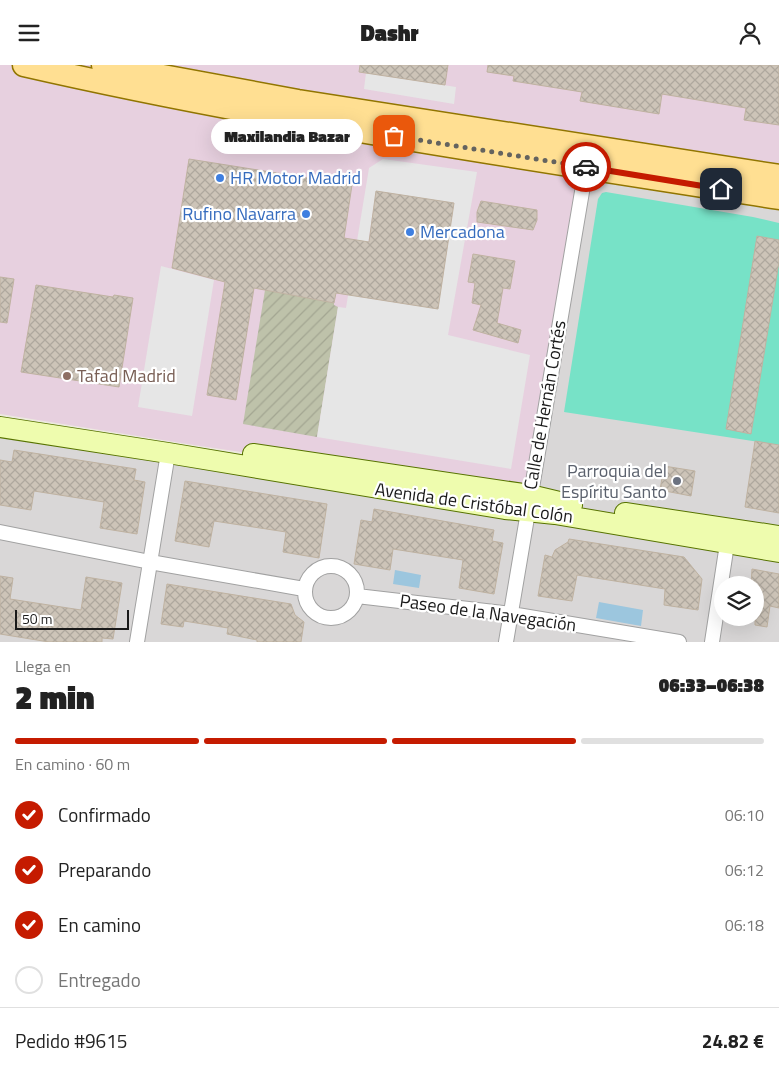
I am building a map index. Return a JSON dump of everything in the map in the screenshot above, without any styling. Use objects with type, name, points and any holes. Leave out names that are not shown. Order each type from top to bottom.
[{"type":"main road","points":[[24,65],[108,84],[295,120],[779,198]]},
{"type":"main road","points":[[103,65],[298,101],[779,176]]},
{"type":"street","name":"Calle de Hernán Cortés","points":[[506,642],[586,167]]},
{"type":"street","name":"Avenida de Cristóbal Colón","points":[[0,413],[169,447]]},
{"type":"street","name":"Avenida de Cristóbal Colón","points":[[0,427],[169,447],[529,504],[556,514],[779,552]]},
{"type":"street","points":[[137,642],[169,447]]},
{"type":"street","name":"Avenida de Cristóbal Colón","points":[[529,504],[557,502],[779,537]]},
{"type":"street","points":[[0,532],[150,562],[304,589]]},
{"type":"street","points":[[712,642],[727,544]]},
{"type":"street","points":[[334,566],[346,571],[354,582],[357,596],[352,608],[340,617],[327,619],[313,612],[305,600],[304,589],[310,576],[320,568],[334,566]]},
{"type":"street","name":"Paseo de la Navegación","points":[[357,596],[511,614],[679,642]]},
{"type":"shaded area","points":[[0,65],[779,65],[779,176],[589,146],[530,495],[0,414]]},
{"type":"shaded area","points":[[366,73],[456,87],[454,104],[364,89]]},
{"type":"shaded area","points":[[383,159],[477,172],[448,335],[530,355],[511,469],[317,437],[338,307],[346,308],[369,168]],"holes":[[[376,191],[454,203],[438,309],[360,297]]]},
{"type":"shaded area","points":[[586,168],[779,198],[779,642],[0,642],[0,427],[350,484]]},
{"type":"shaded area","points":[[161,266],[214,280],[192,416],[138,407]]},
{"type":"shaded area","points":[[265,290],[334,303],[338,307],[317,437],[243,424]]},
{"type":"green space","points":[[606,192],[779,223],[779,445],[564,412],[598,199],[602,193]]},
{"type":"water","points":[[395,570],[421,575],[419,588],[393,584]]},
{"type":"water","points":[[599,602],[643,610],[641,626],[596,618]]},
{"type":"building","points":[[360,65],[448,65],[445,85],[359,72]]},
{"type":"building","points":[[488,65],[779,65],[779,125],[744,120],[746,108],[662,94],[659,114],[580,101],[582,92],[513,81],[514,76],[487,72]]},
{"type":"building","points":[[189,159],[352,185],[344,238],[369,242],[376,191],[454,203],[438,309],[336,293],[334,303],[254,288],[236,400],[207,395],[225,282],[172,268]]},
{"type":"building","points":[[481,201],[537,210],[537,220],[533,230],[477,222],[477,212]]},
{"type":"building","points":[[757,236],[779,240],[779,262],[751,434],[726,429]]},
{"type":"building","points":[[473,254],[515,261],[510,289],[503,288],[497,323],[521,330],[518,343],[473,330],[481,305],[472,303],[475,283],[468,282]]},
{"type":"building","points":[[0,277],[14,279],[7,323],[0,322]]},
{"type":"building","points":[[36,285],[113,297],[114,295],[133,298],[119,387],[21,372]]},
{"type":"building","points":[[755,441],[779,445],[779,513],[745,507]]},
{"type":"building","points":[[14,450],[136,469],[134,480],[145,482],[137,534],[100,528],[104,502],[34,491],[31,510],[0,505],[0,460],[12,462]]},
{"type":"building","name":"Parroquia del Espíritu Santo","points":[[664,466],[695,471],[691,496],[660,490]]},
{"type":"building","points":[[185,481],[327,504],[319,558],[283,552],[286,532],[214,521],[209,547],[175,541]]},
{"type":"building","points":[[374,509],[494,530],[492,541],[503,543],[494,594],[459,588],[463,560],[393,549],[390,570],[354,564],[361,520],[372,522]]},
{"type":"building","points":[[569,539],[684,557],[702,579],[698,610],[664,605],[665,589],[577,575],[572,601],[538,596],[545,555],[552,557],[555,550],[568,542]]},
{"type":"building","points":[[752,569],[779,574],[779,608],[770,606],[767,627],[761,626],[764,626],[764,576],[752,576]]},
{"type":"building","points":[[0,576],[13,578],[10,599],[81,610],[86,577],[122,583],[113,639],[102,638],[102,642],[49,642],[0,634]]},
{"type":"building","points":[[167,584],[291,604],[295,615],[304,622],[301,642],[257,642],[257,640],[227,634],[228,628],[184,621],[183,627],[161,624]]},
{"type":"way so far","points":[[394,136],[586,167]]},
{"type":"place","name":"Maxilandia Bazar","points":[[394,136]]},
{"type":"place","name":"HR Motor Madrid","points":[[220,178]]},
{"type":"place","name":"Rufino Navarra","points":[[306,214]]},
{"type":"place","name":"Mercadona","points":[[410,232]]},
{"type":"place","name":"Tafad Madrid","points":[[67,376]]},
{"type":"place","name":"Parroquia del Espíritu Santo","points":[[677,481]]},
{"type":"route","points":[[586,167],[721,189]]}]
